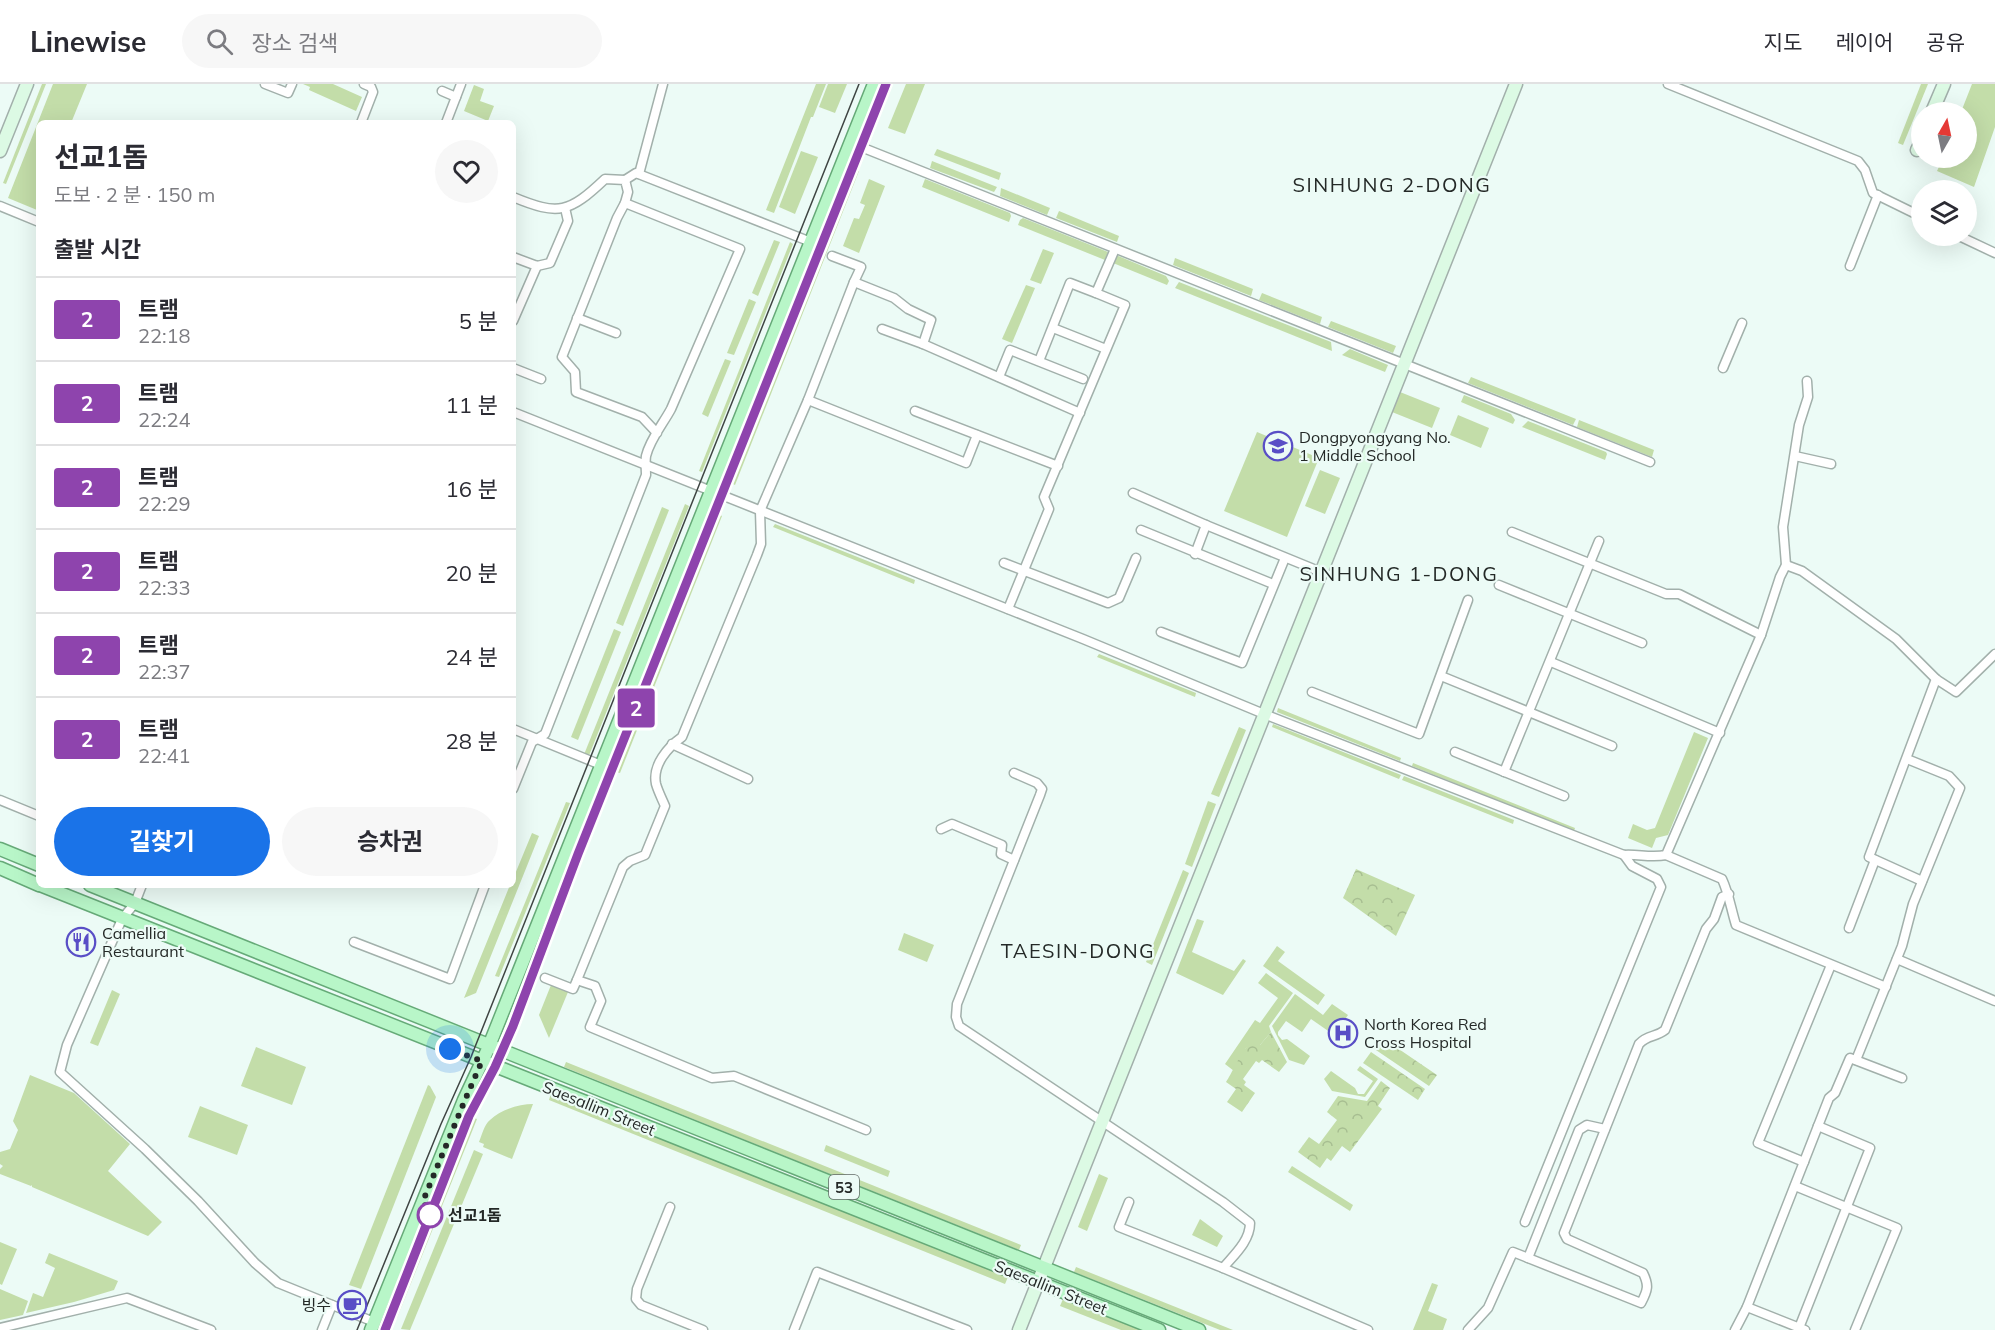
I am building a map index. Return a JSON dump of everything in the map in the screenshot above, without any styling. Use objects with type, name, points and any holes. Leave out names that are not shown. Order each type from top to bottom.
[{"type":"main road","points":[[373,1326],[489,1044],[874,84]]},
{"type":"main road","points":[[0,849],[36,864]]},
{"type":"main road","name":"Saesallim Street","points":[[0,868],[36,883]]},
{"type":"main road","name":"Saesallim Street","points":[[47,888],[1158,1330]]},
{"type":"main road","name":"Saesallim Street","points":[[98,888],[1199,1330]]},
{"type":"street","points":[[0,151],[27,84]]},
{"type":"street","points":[[266,84],[288,93],[292,84]]},
{"type":"street","points":[[362,120],[373,92],[371,87],[364,84]]},
{"type":"street","points":[[447,120],[461,84]]},
{"type":"street","points":[[639,174],[663,84]]},
{"type":"street","points":[[1019,1330],[1516,84]]},
{"type":"street","points":[[1668,84],[1858,160],[1873,193],[1911,212]]},
{"type":"street","points":[[1936,102],[1944,84]]},
{"type":"street","points":[[442,91],[456,97]]},
{"type":"street","points":[[850,143],[1650,462]]},
{"type":"street","points":[[516,198],[535,206],[552,209],[565,208],[585,198],[605,179],[625,180],[636,173],[811,242]]},
{"type":"street","points":[[625,180],[628,192],[625,203],[562,357],[575,372],[576,392],[642,417],[657,433]]},
{"type":"street","points":[[1850,266],[1878,195]]},
{"type":"street","points":[[516,782],[532,742],[545,734],[646,475],[646,456],[671,410],[740,249],[625,203]]},
{"type":"street","points":[[0,206],[36,221]]},
{"type":"street","points":[[516,258],[537,266],[550,263],[568,221],[565,208]]},
{"type":"street","points":[[1977,244],[1995,253]]},
{"type":"street","points":[[1096,293],[1115,249]]},
{"type":"street","points":[[545,978],[573,989],[623,867],[630,861],[645,855],[665,806],[656,784],[656,773],[664,753],[682,737],[757,555],[761,544],[760,511],[808,400],[861,267],[832,256]]},
{"type":"street","points":[[516,313],[537,266]]},
{"type":"street","points":[[855,282],[894,298],[908,309],[931,320],[923,344]]},
{"type":"street","points":[[1008,609],[1049,509],[1044,497],[1125,305],[1070,283],[1040,361]]},
{"type":"street","points":[[577,318],[616,333]]},
{"type":"street","points":[[1724,368],[1742,323]]},
{"type":"street","points":[[1053,327],[1106,349]]},
{"type":"street","points":[[882,329],[923,344],[1080,413]]},
{"type":"street","points":[[999,377],[1010,350],[1083,379]]},
{"type":"street","points":[[516,369],[541,379]]},
{"type":"street","points":[[1666,855],[1761,635],[1786,565],[1783,526],[1800,425],[1808,397],[1807,381]]},
{"type":"street","points":[[808,400],[966,462],[977,435]]},
{"type":"street","points":[[915,411],[1058,466]]},
{"type":"street","points":[[516,413],[1008,609],[1264,714],[1624,855],[1658,857],[1666,855],[1722,879],[1729,894],[1736,924],[1886,987]]},
{"type":"street","points":[[1795,456],[1831,464]]},
{"type":"street","points":[[1133,493],[1321,572]]},
{"type":"street","points":[[1195,554],[1206,525]]},
{"type":"street","points":[[1141,530],[1273,584]]},
{"type":"street","points":[[1512,532],[1666,594],[1679,594],[1761,635]]},
{"type":"street","points":[[1504,772],[1599,541]]},
{"type":"street","points":[[1004,563],[1108,603],[1119,598],[1136,558]]},
{"type":"street","points":[[1161,632],[1242,663],[1285,558]]},
{"type":"street","points":[[1786,565],[1802,571],[1896,639],[1936,680],[1956,692],[1995,654]]},
{"type":"street","points":[[1499,585],[1642,643]]},
{"type":"street","points":[[1312,692],[1419,734],[1468,600]]},
{"type":"street","points":[[1551,662],[1720,733]]},
{"type":"street","points":[[1441,676],[1611,746]]},
{"type":"street","points":[[1922,881],[1869,856],[1936,680]]},
{"type":"street","points":[[516,730],[601,765]]},
{"type":"street","points":[[672,744],[748,779]]},
{"type":"street","points":[[1455,752],[1564,796]]},
{"type":"street","points":[[1856,1060],[1897,958],[1913,904],[1960,788],[1949,776],[1907,759]]},
{"type":"street","points":[[1014,773],[1037,783],[1041,789],[957,1004],[956,1017],[959,1026],[1000,1056],[1102,1120],[1223,1202],[1250,1223],[1250,1230],[1242,1246],[1223,1268]]},
{"type":"street","points":[[0,800],[36,815]]},
{"type":"street","points":[[941,829],[952,824],[1002,844],[1001,854],[1014,860]]},
{"type":"street","points":[[1525,1222],[1661,887],[1657,879],[1632,866],[1624,855]]},
{"type":"street","points":[[1849,928],[1875,860]]},
{"type":"street","points":[[141,888],[135,903],[122,919],[67,1045],[60,1072],[183,1186],[255,1263],[278,1283],[333,1305],[373,1326]]},
{"type":"street","points":[[354,942],[450,979],[484,888]]},
{"type":"street","points":[[1468,1330],[1488,1308],[1513,1252],[1641,1303],[1648,1290],[1648,1283],[1643,1273],[1567,1239],[1564,1233],[1639,1044],[1645,1037],[1665,1030],[1706,929],[1714,919],[1722,897],[1729,894]]},
{"type":"street","points":[[1897,958],[1995,1001]]},
{"type":"street","points":[[1804,1162],[1758,1143],[1831,964]]},
{"type":"street","points":[[577,980],[595,986],[601,1001],[590,1027],[712,1078],[734,1076],[866,1130]]},
{"type":"street","points":[[1735,1330],[1747,1307],[1829,1098],[1835,1093],[1850,1058],[1902,1078]]},
{"type":"street","points":[[1528,1258],[1579,1130],[1587,1125],[1605,1129]]},
{"type":"street","points":[[1747,1307],[1802,1329],[1870,1148],[1818,1126]]},
{"type":"street","points":[[1795,1186],[1897,1228],[1855,1330]]},
{"type":"street","points":[[1129,1202],[1119,1227],[1223,1268],[1368,1330]]},
{"type":"street","points":[[670,1207],[637,1289],[636,1299],[641,1305],[703,1330]]},
{"type":"street","points":[[794,1330],[817,1272],[967,1330]]},
{"type":"street","points":[[0,1328],[30,1325],[128,1298],[211,1330]]},
{"type":"street","points":[[322,1330],[333,1305]]},
{"type":"green space","points":[[42,84],[46,84],[6,184],[3,183]]},
{"type":"green space","points":[[53,84],[87,84],[72,120],[39,120]]},
{"type":"green space","points":[[303,84],[333,84],[362,97],[356,111],[309,90],[310,87]]},
{"type":"green space","points":[[816,84],[826,84],[774,213],[766,210]]},
{"type":"green space","points":[[828,84],[847,84],[835,113],[819,107]]},
{"type":"green space","points":[[906,84],[925,84],[905,134],[888,128]]},
{"type":"green space","points":[[1921,84],[1928,84],[1921,102],[1914,102]]},
{"type":"green space","points":[[1972,84],[1995,84],[1995,127],[1976,180],[1958,180],[1937,171],[1938,168],[1977,168],[1977,102],[1965,102]]},
{"type":"green space","points":[[474,85],[484,89],[480,101],[494,106],[488,120],[464,111]]},
{"type":"green space","points":[[1911,110],[1911,125],[1903,145],[1898,143]]},
{"type":"green space","points":[[36,127],[36,210],[8,198]]},
{"type":"green space","points":[[937,149],[1001,173],[999,180],[934,155]]},
{"type":"green space","points":[[801,151],[818,157],[795,214],[779,207]]},
{"type":"green space","points":[[932,161],[997,187],[994,192],[930,168]]},
{"type":"green space","points":[[855,170],[859,171],[735,485],[731,483]]},
{"type":"green space","points":[[869,179],[885,186],[859,253],[843,246],[854,218],[859,219],[865,205],[860,203]]},
{"type":"green space","points":[[925,179],[1010,213],[1009,222],[922,187]]},
{"type":"green space","points":[[1001,188],[1050,208],[1047,215],[1000,196]]},
{"type":"green space","points":[[1059,211],[1119,236],[1117,242],[1056,218]]},
{"type":"green space","points":[[1023,218],[1108,252],[1105,260],[1018,225]]},
{"type":"green space","points":[[774,240],[780,242],[758,296],[752,293]]},
{"type":"green space","points":[[790,242],[793,244],[702,472],[699,471]]},
{"type":"green space","points":[[1043,249],[1054,253],[1041,284],[1030,280]]},
{"type":"green space","points":[[1116,255],[1166,276],[1169,281],[1167,285],[1113,263]]},
{"type":"green space","points":[[1175,258],[1253,289],[1251,296],[1173,265]]},
{"type":"green space","points":[[1179,282],[1331,342],[1332,351],[1175,288]]},
{"type":"green space","points":[[1026,285],[1035,288],[1012,343],[1002,339]]},
{"type":"green space","points":[[1262,293],[1322,317],[1320,324],[1259,300]]},
{"type":"green space","points":[[749,299],[756,302],[734,355],[727,353]]},
{"type":"green space","points":[[1331,321],[1396,346],[1393,353],[1328,327]]},
{"type":"green space","points":[[1350,349],[1388,365],[1385,372],[1342,355]]},
{"type":"green space","points":[[725,359],[731,361],[708,417],[702,414]]},
{"type":"green space","points":[[1471,377],[1576,419],[1573,425],[1468,383]]},
{"type":"green space","points":[[1400,392],[1440,408],[1432,428],[1392,412]]},
{"type":"green space","points":[[1464,395],[1511,414],[1515,420],[1513,424],[1461,402]]},
{"type":"green space","points":[[1458,415],[1489,428],[1481,448],[1450,435]]},
{"type":"green space","points":[[1579,420],[1654,450],[1652,457],[1577,427]]},
{"type":"green space","points":[[1528,421],[1606,452],[1605,460],[1522,427]]},
{"type":"green space","points":[[1257,432],[1319,458],[1287,537],[1224,511]]},
{"type":"green space","points":[[1320,470],[1340,478],[1325,514],[1305,506]]},
{"type":"green space","points":[[685,504],[689,506],[588,758],[583,757]]},
{"type":"green space","points":[[662,507],[669,510],[623,626],[616,623]]},
{"type":"green space","points":[[718,514],[722,516],[620,773],[616,772]]},
{"type":"green space","points":[[775,524],[915,580],[914,584],[773,527]]},
{"type":"green space","points":[[614,629],[621,632],[578,740],[571,737]]},
{"type":"green space","points":[[1099,654],[1196,693],[1195,697],[1097,657]]},
{"type":"green space","points":[[1278,708],[1401,758],[1400,761],[1277,712]]},
{"type":"green space","points":[[1273,724],[1401,775],[1399,779],[1272,727]]},
{"type":"green space","points":[[1239,727],[1246,730],[1219,797],[1211,794]]},
{"type":"green space","points":[[1694,732],[1708,738],[1668,835],[1656,838],[1652,848],[1628,838],[1633,824],[1647,830],[1655,828]]},
{"type":"green space","points":[[1413,763],[1575,828],[1574,831],[1412,766]]},
{"type":"green space","points":[[1404,776],[1514,820],[1513,824],[1402,780]]},
{"type":"green space","points":[[1208,801],[1216,804],[1192,867],[1185,864]]},
{"type":"green space","points":[[566,802],[570,803],[499,977],[495,976]]},
{"type":"green space","points":[[532,833],[539,836],[476,993],[464,998],[509,888],[516,888],[516,872]]},
{"type":"green space","points":[[1356,869],[1415,895],[1396,936],[1343,898]]},
{"type":"green space","points":[[1183,870],[1189,873],[1152,965],[1146,962]]},
{"type":"green space","points":[[560,908],[564,909],[531,992],[527,990]]},
{"type":"green space","points":[[1197,919],[1204,921],[1192,952],[1234,971],[1243,959],[1246,961],[1223,995],[1176,973]]},
{"type":"green space","points":[[904,933],[934,945],[927,962],[898,950]]},
{"type":"green space","points":[[1277,946],[1285,952],[1278,961],[1325,995],[1318,1005],[1263,966]]},
{"type":"green space","points":[[1266,973],[1293,993],[1269,1026],[1271,1032],[1260,1045],[1246,1048],[1234,1071],[1225,1064],[1255,1020],[1260,1023],[1278,998],[1258,983]]},
{"type":"green space","points":[[551,985],[568,992],[549,1038],[539,1015]]},
{"type":"green space","points":[[112,990],[120,994],[98,1046],[90,1043]]},
{"type":"green space","points":[[1295,994],[1323,1015],[1332,1004],[1348,1015],[1334,1035],[1311,1019],[1302,1032],[1286,1021],[1278,1035],[1282,1040],[1287,1039],[1310,1056],[1304,1065],[1289,1060],[1272,1026]]},
{"type":"green space","points":[[1271,1032],[1287,1062],[1279,1072],[1262,1060],[1259,1063],[1256,1061],[1243,1079],[1246,1082],[1244,1085],[1255,1093],[1242,1112],[1227,1102],[1236,1089],[1226,1082],[1246,1048],[1260,1045]]},
{"type":"green space","points":[[1387,1041],[1437,1075],[1429,1086],[1373,1048],[1378,1042],[1384,1046]]},
{"type":"green space","points":[[256,1047],[306,1067],[292,1105],[241,1086]]},
{"type":"green space","points":[[1371,1052],[1425,1089],[1418,1100],[1363,1063]]},
{"type":"green space","points":[[566,1062],[1021,1245],[1019,1250],[564,1067]]},
{"type":"green space","points":[[1360,1066],[1378,1079],[1365,1097],[1332,1091],[1324,1079],[1331,1071],[1355,1088],[1358,1094],[1364,1094],[1373,1081],[1357,1070]]},
{"type":"green space","points":[[30,1075],[74,1093],[130,1144],[108,1171],[162,1222],[148,1236],[32,1187],[32,1185],[0,1174],[3,1166],[0,1164],[0,1152],[10,1149],[18,1130],[13,1121]]},
{"type":"green space","points":[[1381,1081],[1390,1088],[1378,1106],[1382,1109],[1350,1152],[1342,1146],[1331,1161],[1327,1158],[1320,1168],[1298,1152],[1309,1137],[1319,1144],[1337,1120],[1327,1112],[1338,1096],[1367,1101]]},
{"type":"green space","points":[[428,1085],[436,1097],[361,1289],[349,1285]]},
{"type":"green space","points":[[551,1093],[1008,1277],[1005,1284],[549,1100]]},
{"type":"green space","points":[[533,1104],[512,1159],[483,1147],[484,1144],[479,1142],[486,1125],[494,1116],[510,1108]]},
{"type":"green space","points":[[200,1106],[248,1125],[237,1155],[188,1137]]},
{"type":"green space","points":[[472,1117],[477,1119],[397,1318],[392,1316]]},
{"type":"green space","points":[[826,1145],[890,1171],[888,1177],[824,1151]]},
{"type":"green space","points":[[474,1150],[483,1154],[410,1330],[401,1329]]},
{"type":"green space","points":[[1292,1166],[1353,1205],[1350,1211],[1288,1172]]},
{"type":"green space","points":[[1099,1174],[1108,1178],[1087,1231],[1078,1227]]},
{"type":"green space","points":[[1200,1219],[1223,1236],[1217,1247],[1192,1235]]},
{"type":"green space","points":[[0,1242],[17,1249],[2,1285],[0,1284]]},
{"type":"green space","points":[[49,1253],[118,1281],[114,1290],[26,1313],[33,1293],[43,1297],[55,1268],[45,1263]]},
{"type":"green space","points":[[1076,1267],[1233,1330],[1220,1330],[1074,1272]]},
{"type":"green space","points":[[1432,1283],[1438,1285],[1428,1311],[1447,1319],[1443,1330],[1413,1330]]},
{"type":"green space","points":[[0,1289],[28,1301],[23,1315],[0,1320]]},
{"type":"green space","points":[[1063,1299],[1141,1330],[1121,1330],[1060,1306]]},
{"type":"tram line","points":[[357,1330],[441,1124],[471,1057],[859,84]]},
{"type":"tram line","points":[[384,1330],[469,1116],[495,1067],[513,1026],[569,876],[886,84]]},
{"type":"tram line","name":"2","points":[[385,1330],[469,1116],[495,1067],[513,1026],[578,854],[886,84]]},
{"type":"place","name":"Dongpyongyang No. 1 Middle School","points":[[1278,446]]},
{"type":"place","name":"Camellia Restaurant","points":[[81,942]]},
{"type":"place","name":"North Korea Red Cross Hospital","points":[[1343,1033]]},
{"type":"place","name":"선교1돔","points":[[430,1215]]},
{"type":"place","name":"빙수","points":[[352,1305]]},
{"type":"district","name":"SINHUNG 2-DONG","points":[[1392,184]]},
{"type":"district","name":"SINHUNG 1-DONG","points":[[1399,573]]},
{"type":"district","name":"TAESIN-DONG","points":[[1078,950]]},
{"type":"route","points":[[430,1215],[423,1201],[482,1061],[450,1049]]}]
